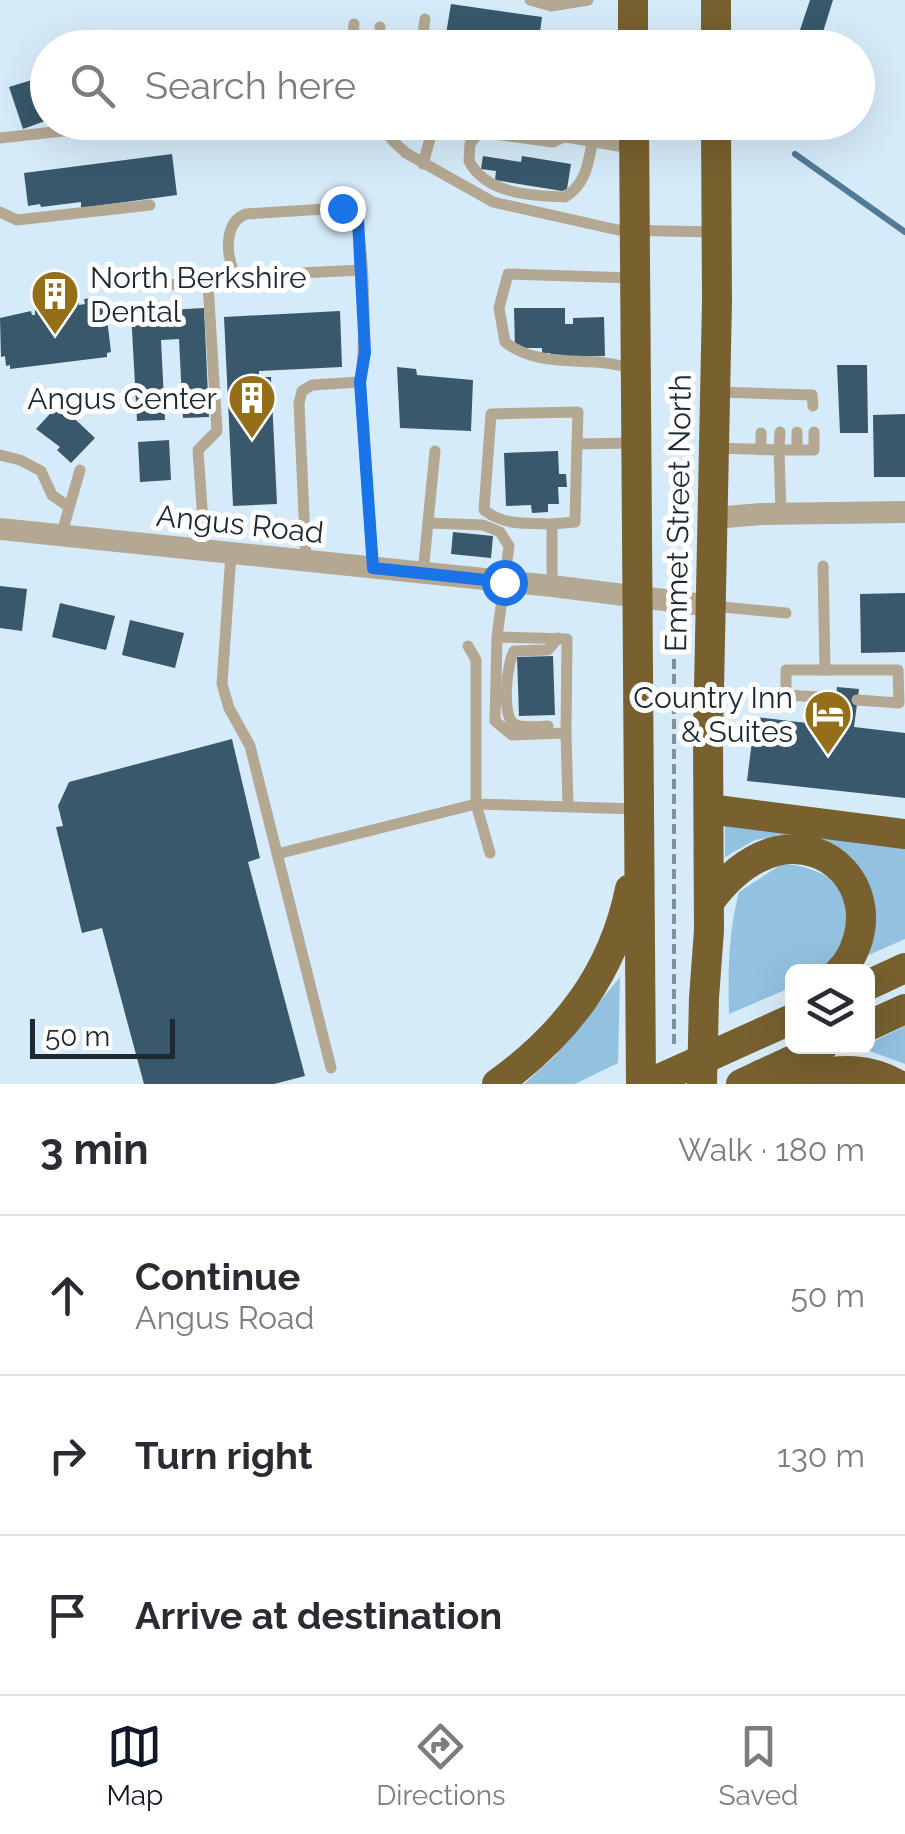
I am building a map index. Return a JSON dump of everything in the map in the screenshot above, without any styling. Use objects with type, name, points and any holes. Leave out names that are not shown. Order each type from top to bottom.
[{"type":"highway","points":[[633,0],[634,30]]},
{"type":"highway","points":[[716,0],[716,30]]},
{"type":"highway","name":"Emmet Street North","points":[[634,140],[645,1084]]},
{"type":"highway","name":"Emmet Street North","points":[[702,1084],[710,900],[716,140]]},
{"type":"highway","points":[[709,809],[905,834]]},
{"type":"highway","points":[[498,1084],[559,1032],[604,969],[625,912],[640,823]]},
{"type":"highway","points":[[710,900],[741,868],[778,851],[803,850],[832,860],[855,886],[862,918],[856,947],[847,964]]},
{"type":"highway","points":[[875,982],[905,968]]},
{"type":"highway","points":[[875,1023],[905,1008]]},
{"type":"highway","points":[[645,1084],[785,1017]]},
{"type":"highway","points":[[751,1080],[805,1054]]},
{"type":"highway","points":[[751,1080],[852,1070],[875,1074],[897,1084]]},
{"type":"street","points":[[714,518],[905,512]]},
{"type":"street","name":"Angus Road","points":[[0,529],[712,606]]},
{"type":"lane","points":[[530,0],[551,6],[588,0]]},
{"type":"lane","points":[[423,30],[425,19]]},
{"type":"lane","points":[[354,24],[354,30]]},
{"type":"lane","points":[[0,138],[30,135]]},
{"type":"lane","points":[[392,140],[422,164],[493,202],[636,231],[715,232]]},
{"type":"lane","points":[[422,164],[429,140]]},
{"type":"lane","points":[[473,140],[469,161],[495,187],[565,197],[578,187],[592,144]]},
{"type":"lane","points":[[576,140],[592,144],[613,140]]},
{"type":"lane","points":[[0,212],[16,220],[150,205]]},
{"type":"lane","points":[[360,270],[241,276],[234,273],[230,263],[230,226],[235,218],[246,214],[352,210],[358,220],[365,352],[360,382],[373,568]]},
{"type":"lane","points":[[636,278],[508,274],[499,308],[502,330],[511,346],[553,362],[619,364],[636,370]]},
{"type":"lane","points":[[133,285],[208,284],[217,431],[198,450],[205,551]]},
{"type":"lane","points":[[306,562],[302,391],[312,385],[360,382]]},
{"type":"lane","points":[[715,392],[762,400],[796,400],[812,395],[813,406]]},
{"type":"lane","points":[[578,412],[578,444],[575,522],[511,523],[493,518],[484,510],[491,414],[578,412]]},
{"type":"lane","points":[[780,432],[781,513]]},
{"type":"lane","points":[[796,432],[796,450]]},
{"type":"lane","points":[[715,448],[814,450],[814,432]]},
{"type":"lane","points":[[761,433],[761,450]]},
{"type":"lane","points":[[578,444],[637,443]]},
{"type":"lane","points":[[423,573],[435,451]]},
{"type":"lane","points":[[0,455],[20,460],[41,472],[52,495],[70,508]]},
{"type":"lane","points":[[62,536],[80,470]]},
{"type":"lane","points":[[430,522],[484,525],[500,532],[509,546],[496,637],[494,720],[512,735],[567,730]]},
{"type":"lane","points":[[552,524],[552,586]]},
{"type":"lane","points":[[230,554],[222,684],[229,708],[250,746],[332,1068]]},
{"type":"lane","points":[[823,566],[826,670]]},
{"type":"lane","points":[[712,606],[786,613]]},
{"type":"lane","points":[[496,637],[566,638],[568,806]]},
{"type":"lane","points":[[558,638],[548,650],[514,651],[507,662],[508,710],[511,722],[517,726],[567,730]]},
{"type":"lane","points":[[468,646],[476,660],[476,804],[490,852]]},
{"type":"lane","points":[[836,698],[786,695],[786,670],[902,670],[902,703],[857,700]]},
{"type":"lane","points":[[277,854],[476,804],[568,806],[640,823]]},
{"type":"path","points":[[674,638],[674,1045]]},
{"type":"shaded area","points":[[725,824],[905,843],[905,939],[862,958],[873,913],[793,834],[755,840],[725,857]]},
{"type":"shaded area","points":[[782,864],[813,870],[839,885],[847,896],[851,925],[845,942],[829,964],[785,964],[785,990],[729,1014],[729,953],[739,892]]},
{"type":"shaded area","points":[[620,977],[618,1063],[575,1084],[524,1084],[555,1056]]},
{"type":"shaded area","points":[[905,1026],[905,1064],[875,1053],[875,1041]]},
{"type":"building","points":[[810,0],[833,0],[824,30],[800,30]]},
{"type":"building","points":[[451,4],[542,17],[540,30],[447,30]]},
{"type":"building","points":[[30,81],[30,126],[23,129],[9,87]]},
{"type":"building","points":[[172,154],[177,195],[81,208],[81,202],[28,206],[24,173]]},
{"type":"building","points":[[483,156],[521,162],[522,156],[571,164],[567,189],[495,180],[496,171],[481,169]]},
{"type":"building","name":"North Berkshire Dental","points":[[99,297],[99,303],[105,302],[111,352],[107,357],[10,369],[10,365],[6,366],[5,356],[1,357],[0,318],[31,311],[35,315],[35,310],[49,305],[78,301],[79,305],[85,304],[84,299]]},
{"type":"building","points":[[204,308],[209,417],[183,418],[179,339],[161,340],[165,420],[137,421],[131,312]]},
{"type":"building","points":[[514,308],[565,308],[565,324],[573,324],[573,318],[604,317],[605,356],[550,357],[550,353],[542,353],[542,348],[515,348]]},
{"type":"building","name":"Angus Center","points":[[340,311],[342,367],[259,371],[259,377],[271,377],[277,504],[233,506],[224,317]]},
{"type":"building","points":[[837,365],[867,365],[868,433],[840,433]]},
{"type":"building","points":[[397,367],[416,369],[417,375],[473,380],[471,431],[400,428]]},
{"type":"building","points":[[59,404],[95,438],[71,463],[57,450],[60,447],[36,429]]},
{"type":"building","points":[[905,414],[905,477],[874,477],[873,415]]},
{"type":"building","points":[[169,440],[171,480],[140,482],[138,442]]},
{"type":"building","points":[[558,451],[559,474],[566,474],[567,487],[558,487],[559,504],[548,504],[548,512],[532,513],[531,505],[506,506],[504,453]]},
{"type":"building","points":[[453,532],[493,536],[491,558],[451,554]]},
{"type":"building","points":[[0,586],[27,589],[22,631],[0,628]]},
{"type":"building","points":[[905,593],[905,652],[861,653],[860,594]]},
{"type":"building","points":[[60,603],[115,616],[106,650],[52,637]]},
{"type":"building","points":[[130,620],[184,633],[175,668],[122,655]]},
{"type":"building","points":[[553,656],[555,715],[519,716],[517,657]]},
{"type":"building","name":"Country Inn & Suites","points":[[837,687],[859,689],[854,727],[905,733],[905,798],[747,781],[755,717],[833,726]]},
{"type":"building","points":[[232,739],[260,858],[248,862],[305,1076],[274,1084],[144,1084],[102,928],[82,933],[56,827],[63,826],[58,806],[69,782]]},
{"type":"waterway","points":[[795,154],[905,232]]},
{"type":"place","name":"North Berkshire Dental","points":[[55,336]]},
{"type":"place","name":"Angus Center","points":[[252,440]]},
{"type":"place","name":"Country Inn & Suites","points":[[828,756]]},
{"type":"route","points":[[342,208],[352,210],[358,220],[365,352],[360,382],[373,568],[504,582]]}]
